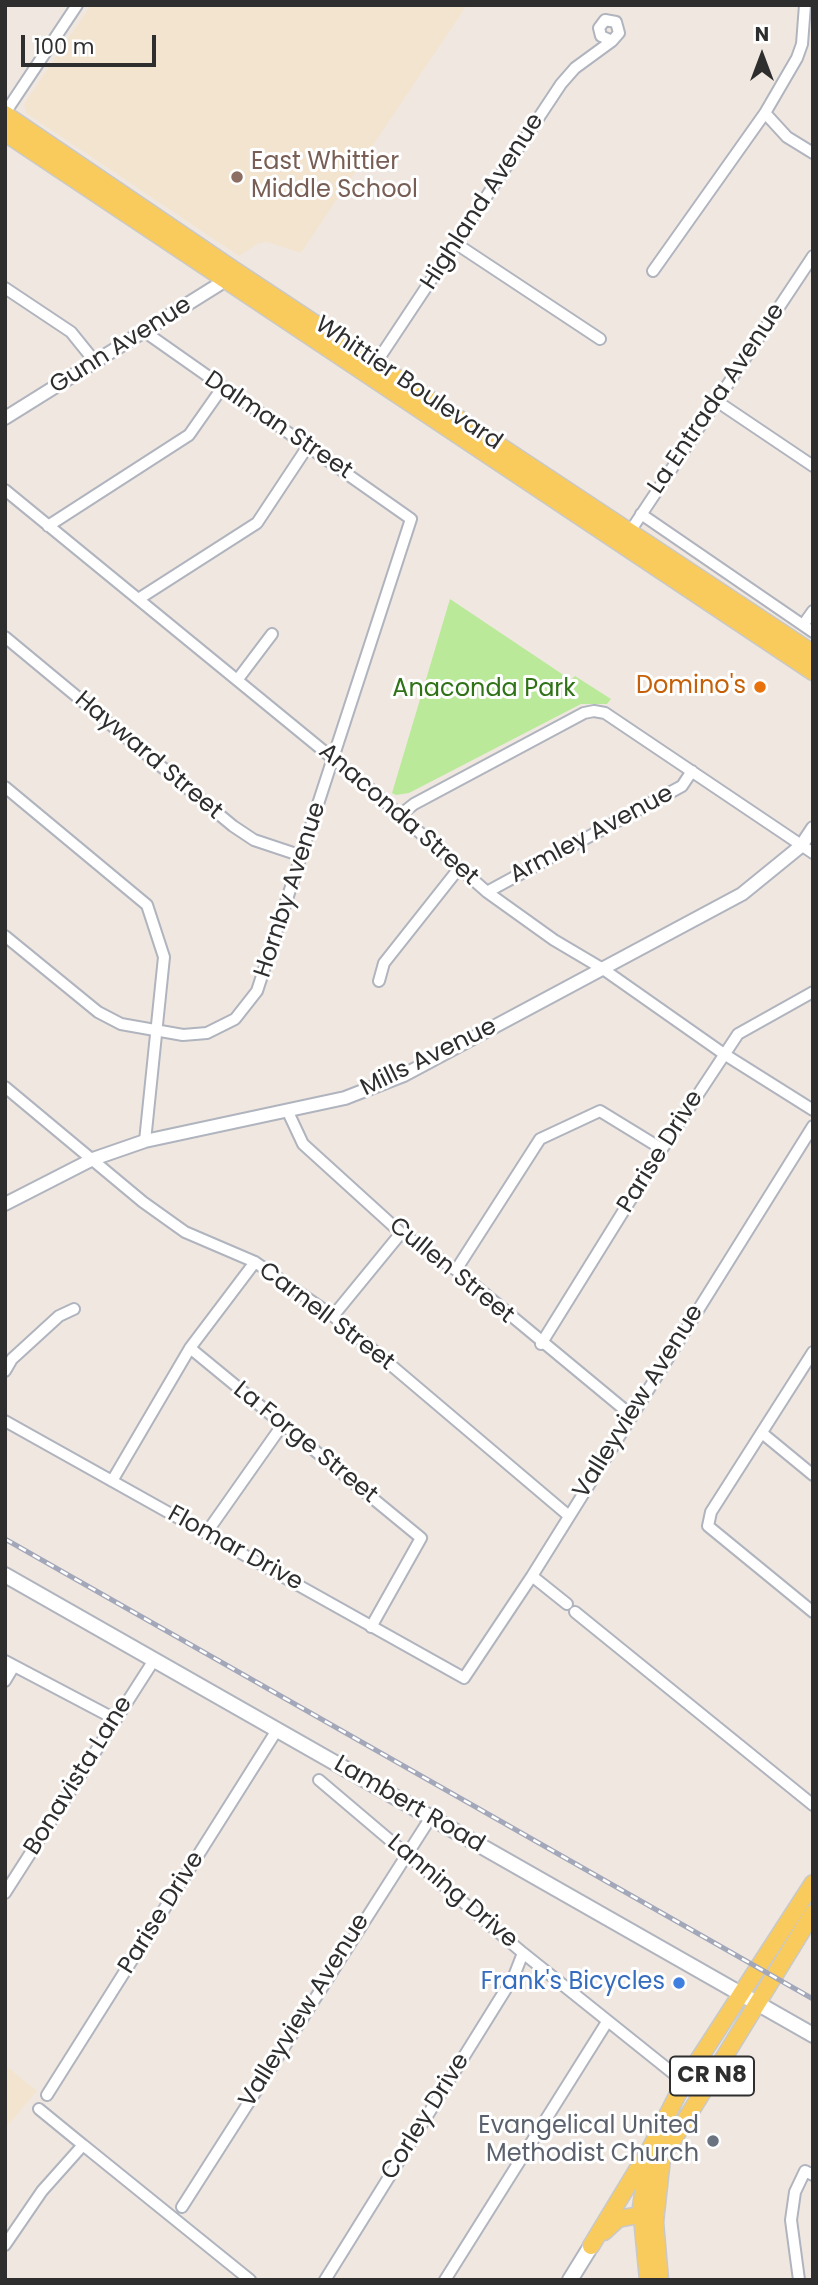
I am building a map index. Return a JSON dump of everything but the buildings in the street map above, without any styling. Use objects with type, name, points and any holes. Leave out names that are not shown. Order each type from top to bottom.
[{"type":"main road","name":"Whittier Boulevard","points":[[5,113],[228,274]]},
{"type":"main road","name":"Whittier Boulevard","points":[[5,133],[228,274],[626,537],[813,653]]},
{"type":"main road","name":"Whittier Boulevard","points":[[626,537],[813,672]]},
{"type":"main road","name":"Lambert Road","points":[[5,1575],[813,2035]]},
{"type":"main road","name":"CR N8","points":[[648,2280],[649,2213],[657,2153],[684,2082],[813,1883]]},
{"type":"main road","name":"CR N8","points":[[657,2153],[680,2126],[759,2004],[813,1913]]},
{"type":"main road","points":[[570,2280],[657,2153]]},
{"type":"main road","name":"CR N8","points":[[649,2213],[660,2280]]},
{"type":"main road","points":[[591,2246],[618,2219],[649,2213]]},
{"type":"street","points":[[5,113],[77,5]]},
{"type":"street","points":[[653,271],[765,113],[797,58],[802,44],[805,5]]},
{"type":"street","name":"Highland Avenue","points":[[372,370],[561,84],[575,68],[612,41]]},
{"type":"street","points":[[765,113],[788,137],[813,153]]},
{"type":"street","points":[[455,243],[600,339]]},
{"type":"street","name":"La Entrada Avenue","points":[[626,537],[813,256]]},
{"type":"street","name":"Gunn Avenue","points":[[5,418],[145,332],[228,274]]},
{"type":"street","points":[[5,288],[71,332],[96,363]]},
{"type":"street","name":"Dalman Street","points":[[145,332],[411,519]]},
{"type":"street","points":[[48,526],[189,435],[222,388]]},
{"type":"street","points":[[715,400],[813,466]]},
{"type":"street","points":[[140,598],[257,523],[308,446]]},
{"type":"street","name":"Anaconda Street","points":[[5,490],[238,679],[487,892],[724,1054],[813,1110]]},
{"type":"street","points":[[640,514],[808,628],[813,611]]},
{"type":"street","name":"Hornby Avenue","points":[[158,1033],[207,1033],[235,1019],[257,991],[335,760],[411,519]]},
{"type":"street","points":[[238,679],[272,634]]},
{"type":"street","name":"Hayward Street","points":[[5,637],[233,827],[254,840],[302,856]]},
{"type":"street","points":[[400,815],[414,804],[583,713],[594,711],[605,713],[813,853]]},
{"type":"street","name":"Armley Avenue","points":[[487,892],[682,786],[692,771]]},
{"type":"street","points":[[5,787],[147,905],[164,957],[145,1141]]},
{"type":"street","name":"Mills Avenue","points":[[5,1204],[93,1159],[145,1141],[345,1098],[404,1075],[742,894],[801,845],[813,828]]},
{"type":"street","points":[[379,981],[384,963],[460,867]]},
{"type":"street","points":[[5,936],[98,1012],[121,1024],[158,1033]]},
{"type":"street","name":"Parise Drive","points":[[541,1344],[662,1149],[738,1034],[813,992]]},
{"type":"street","name":"Carnell Street","points":[[5,1087],[143,1202],[185,1232],[256,1262],[333,1316],[569,1516]]},
{"type":"street","points":[[456,1270],[540,1139],[600,1111],[662,1149]]},
{"type":"street","name":"Cullen Street","points":[[288,1112],[303,1144],[401,1233],[456,1270],[541,1344],[631,1415]]},
{"type":"street","name":"Valleyview Avenue","points":[[464,1678],[532,1576],[813,1126]]},
{"type":"street","points":[[333,1316],[401,1233]]},
{"type":"street","points":[[112,1481],[190,1348],[256,1262]]},
{"type":"street","points":[[5,1371],[12,1359],[59,1316],[74,1309]]},
{"type":"street","name":"La Forge Street","points":[[190,1348],[421,1538],[371,1627]]},
{"type":"street","points":[[813,1352],[711,1512],[708,1526],[813,1612]]},
{"type":"street","name":"Flomar Drive","points":[[5,1421],[464,1678]]},
{"type":"street","points":[[207,1532],[283,1424]]},
{"type":"street","points":[[762,1433],[813,1475]]},
{"type":"street","points":[[532,1576],[813,1805]]},
{"type":"street","name":"Bonavista Lane","points":[[5,1893],[154,1660]]},
{"type":"street","points":[[5,1681],[10,1664],[114,1719]]},
{"type":"street","name":"Parise Drive","points":[[47,2095],[277,1730]]},
{"type":"street","name":"Lanning Drive","points":[[319,1780],[523,1953],[684,2082]]},
{"type":"street","name":"Valleyview Avenue","points":[[181,2207],[405,1853],[431,1817]]},
{"type":"street","name":"Corley Drive","points":[[326,2280],[514,1976],[523,1953]]},
{"type":"street","points":[[445,2280],[607,2022]]},
{"type":"street","points":[[38,2109],[250,2280]]},
{"type":"street","points":[[5,2245],[42,2192],[83,2145]]},
{"type":"street","points":[[799,2280],[791,2220],[795,2192],[809,2173]]},
{"type":"shaded area","name":"East Whittier Middle School","points":[[91,5],[467,5],[301,253],[267,242],[259,243],[239,256],[26,113],[24,104]]},
{"type":"shaded area","points":[[5,2065],[37,2091],[5,2129]]},
{"type":"green space","name":"Anaconda Park","points":[[450,599],[571,680],[575,676],[611,699],[607,704],[581,704],[409,793],[396,795],[392,793]]},
{"type":"railway","points":[[5,1539],[813,1999]]},
{"type":"place","name":"East Whittier Middle School","points":[[237,177]]},
{"type":"place","name":"Domino's","points":[[760,687]]},
{"type":"place","name":"Frank's Bicycles","points":[[679,1983]]},
{"type":"place","name":"Evangelical United Methodist Church","points":[[713,2141]]}]
